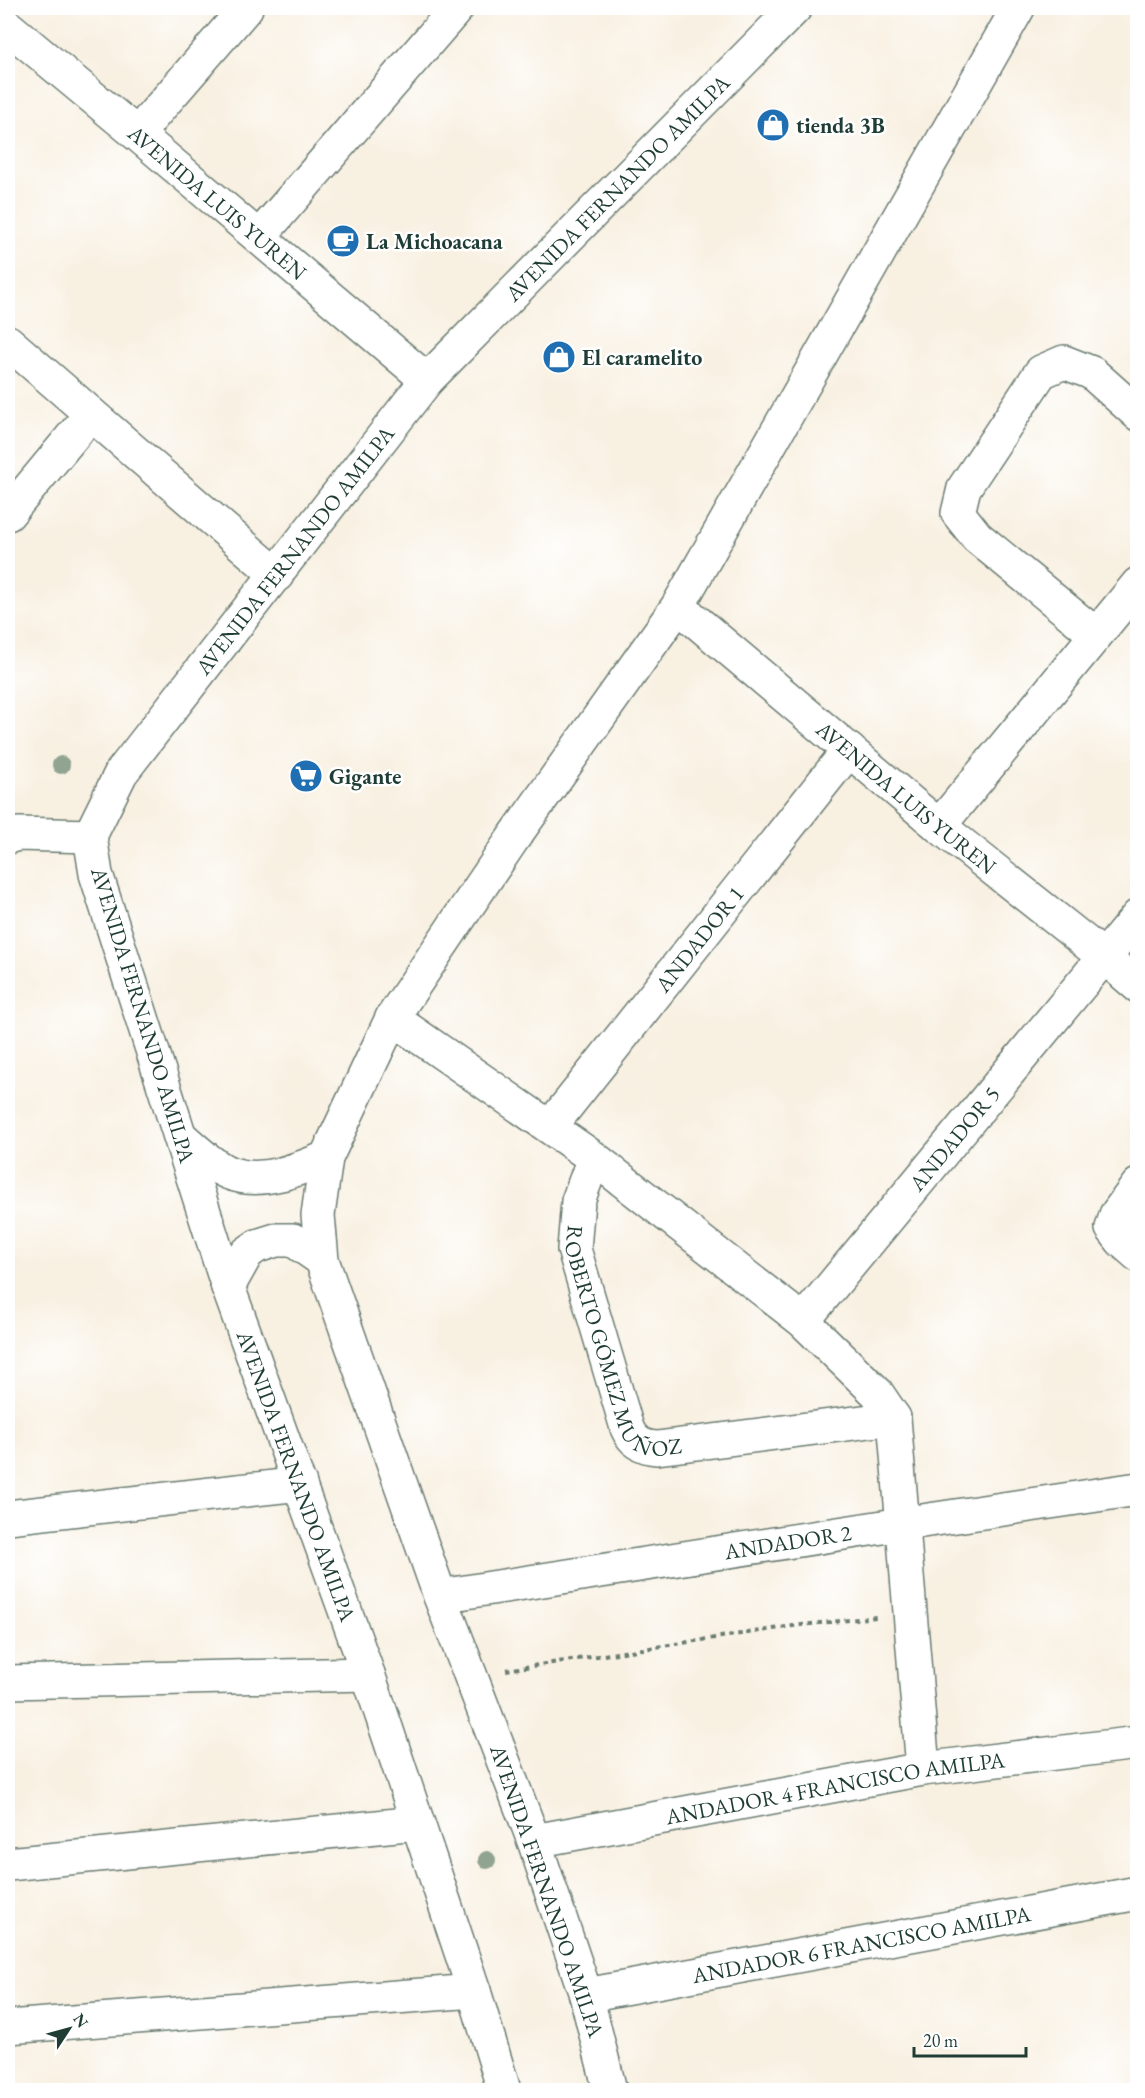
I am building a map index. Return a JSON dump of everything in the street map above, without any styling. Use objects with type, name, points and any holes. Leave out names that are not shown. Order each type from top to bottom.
[{"type":"street","points":[[136,134],[246,8]]},
{"type":"street","points":[[259,237],[457,8]]},
{"type":"street","name":"AVENIDA FERNANDO AMILPA","points":[[505,2089],[368,1674],[228,1287],[96,874],[90,836],[122,774],[427,380],[795,8]]},
{"type":"street","points":[[989,8],[999,40]]},
{"type":"street","name":"AVENIDA FERNANDO AMILPA","points":[[601,2083],[586,1995],[534,1840],[440,1596],[322,1260],[318,1215],[326,1158],[392,1018],[512,840],[678,606],[1018,8]]},
{"type":"street","name":"AVENIDA LUIS YUREN","points":[[15,21],[136,134],[427,380]]},
{"type":"street","points":[[8,342],[277,575]]},
{"type":"street","points":[[1095,634],[977,537],[958,513],[964,488],[1041,372],[1064,362],[1092,373],[1137,414]]},
{"type":"street","points":[[8,514],[91,414]]},
{"type":"street","points":[[939,826],[1137,584]]},
{"type":"street","name":"AVENIDA LUIS YUREN","points":[[678,606],[939,826],[1103,956],[1137,986]]},
{"type":"street","name":"ANDADOR 1","points":[[550,1127],[849,750]]},
{"type":"street","points":[[8,837],[18,834],[90,836]]},
{"type":"street","name":"ANDADOR 5","points":[[803,1321],[1137,916]]},
{"type":"street","points":[[392,1018],[594,1158],[803,1321],[878,1393],[894,1418],[923,1769]]},
{"type":"street","points":[[180,1136],[230,1174],[253,1179],[301,1168],[326,1158]]},
{"type":"street","name":"ROBERTO GÓMEZ MUÑOZ","points":[[594,1158],[578,1201],[574,1249],[627,1428],[638,1443],[657,1448],[894,1418]]},
{"type":"street","points":[[1137,1185],[1116,1215],[1112,1227],[1122,1241],[1137,1255]]},
{"type":"street","points":[[228,1287],[247,1253],[257,1246],[276,1240],[293,1240],[322,1260]]},
{"type":"street","points":[[8,1517],[300,1484]]},
{"type":"street","name":"ANDADOR 2","points":[[440,1596],[1137,1490]]},
{"type":"street","points":[[8,1682],[368,1674]]},
{"type":"street","name":"ANDADOR 4 FRANCISCO AMILPA","points":[[534,1840],[923,1769],[1137,1743]]},
{"type":"street","points":[[8,1864],[417,1823]]},
{"type":"street","name":"ANDADOR 6 FRANCISCO AMILPA","points":[[586,1995],[1137,1893]]},
{"type":"street","points":[[8,2027],[474,1991]]},
{"type":"path","points":[[470,1671],[501,1671],[793,1626],[909,1613]]},
{"type":"place","name":"tienda 3B","points":[[773,125]]},
{"type":"place","name":"La Michoacana","points":[[343,241]]},
{"type":"place","name":"El caramelito","points":[[559,357]]},
{"type":"place","name":"Gigante","points":[[306,776]]}]
